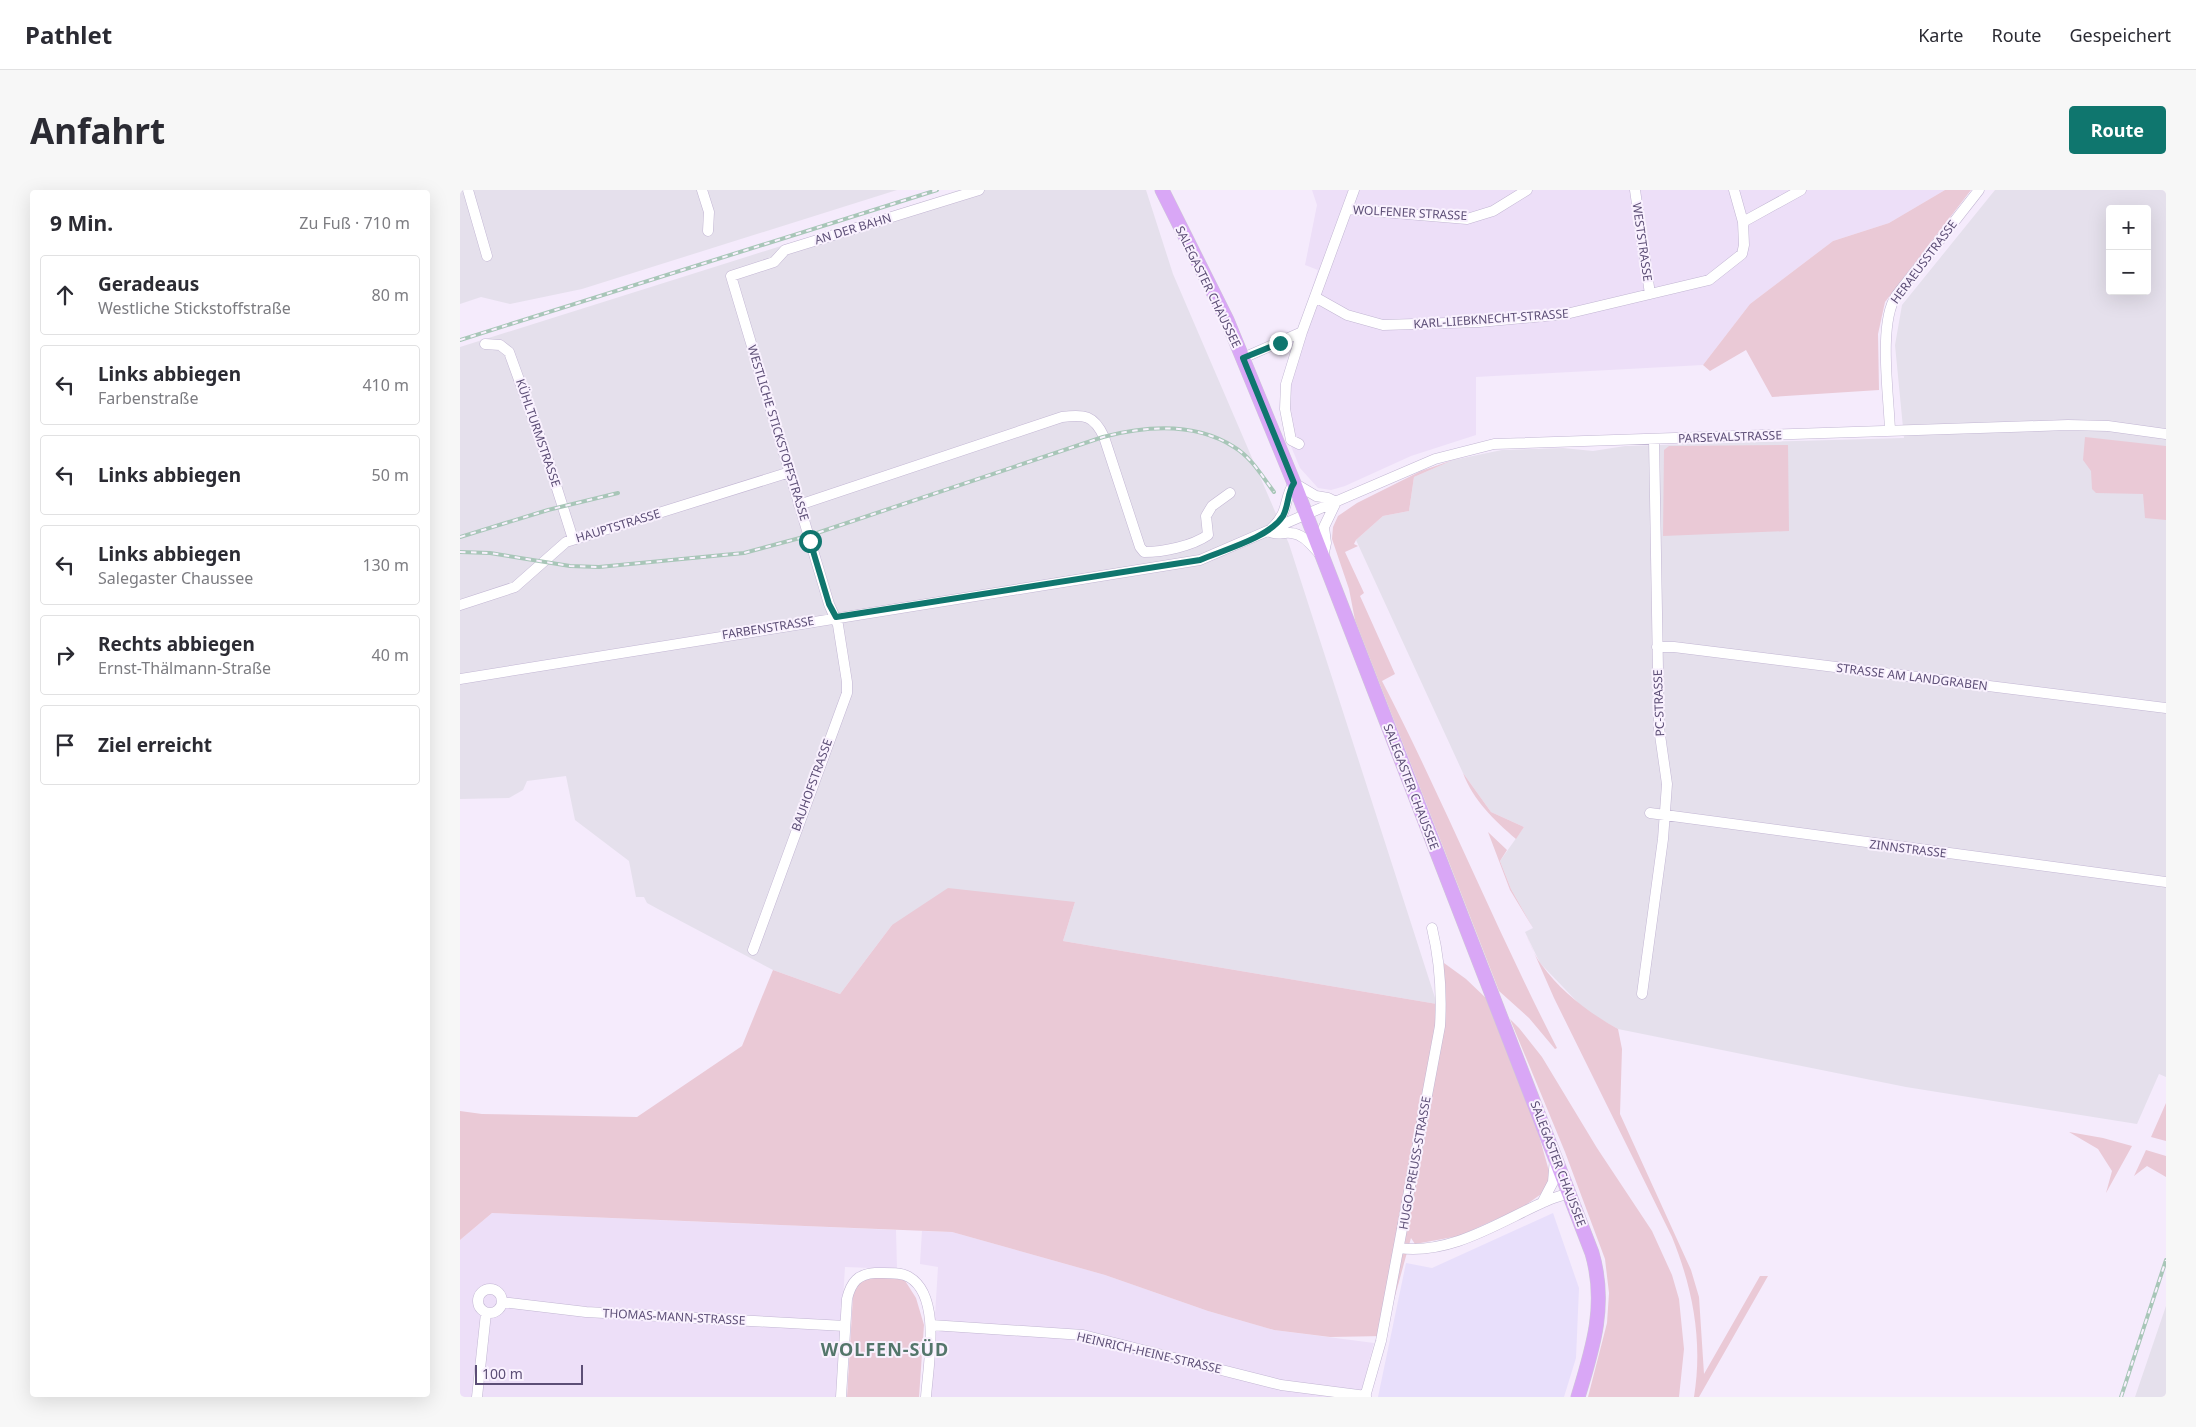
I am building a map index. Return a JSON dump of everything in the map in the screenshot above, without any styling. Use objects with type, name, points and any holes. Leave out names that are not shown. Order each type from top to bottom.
[{"type":"main road","name":"SALEGASTER CHAUSSEE","points":[[1162,190],[1227,320],[1294,483],[1592,1253],[1599,1290],[1597,1328],[1578,1397]]},
{"type":"street","points":[[468,190],[487,256]]},
{"type":"street","points":[[702,190],[709,212],[708,231]]},
{"type":"street","name":"AN DER BAHN","points":[[731,276],[774,262],[785,250],[979,190]]},
{"type":"street","points":[[1298,444],[1292,440],[1287,425],[1285,397],[1290,370],[1354,190]]},
{"type":"street","name":"WOLFENER STRASSE","points":[[1347,209],[1467,219],[1493,211],[1526,190]]},
{"type":"street","name":"WESTSTRASSE","points":[[1635,190],[1650,294]]},
{"type":"street","name":"KARL-LIEBKNECHT-STRASSE","points":[[1315,297],[1359,320],[1392,325],[1479,322],[1566,314],[1709,280],[1742,254],[1744,245],[1743,222],[1734,190]]},
{"type":"street","points":[[1743,222],[1801,190]]},
{"type":"street","name":"HERAEUSSTRASSE","points":[[1890,431],[1886,335],[1891,307],[1896,296],[1979,190]]},
{"type":"street","name":"WESTLICHE STICKSTOFFSTRASSE","points":[[731,276],[829,604],[836,617]]},
{"type":"street","points":[[1243,358],[1302,332]]},
{"type":"street","name":"KÜHLTURMSTRASSE","points":[[485,344],[500,345],[509,352],[547,457],[573,539]]},
{"type":"street","points":[[799,504],[1062,418],[1081,414],[1092,419],[1100,427],[1140,547],[1144,552],[1153,552],[1200,541],[1208,535],[1206,516],[1212,506],[1230,493]]},
{"type":"street","name":"PARSEVALSTRASSE","points":[[1306,515],[1435,459],[1473,448],[1514,442],[2076,424],[2166,434]]},
{"type":"street","name":"PC-STRASSE","points":[[1642,994],[1666,816],[1668,784],[1659,728],[1654,439]]},
{"type":"street","name":"HAUPTSTRASSE","points":[[460,605],[515,587],[566,542],[573,539],[790,472]]},
{"type":"street","points":[[1294,483],[1316,496],[1328,498],[1336,502],[1324,527],[1326,542],[1323,557],[1301,536],[1288,533],[1276,535],[1268,531],[1283,516],[1289,499],[1289,491],[1294,483]]},
{"type":"street","name":"FARBENSTRASSE","points":[[460,679],[836,617],[1200,560],[1306,515]]},
{"type":"street","name":"BAUHOFSTRASSE","points":[[753,950],[830,733],[847,693],[836,617]]},
{"type":"street","name":"STRASSE AM LANDGRABEN","points":[[1657,647],[1674,647],[2166,708]]},
{"type":"street","name":"ZINNSTRASSE","points":[[1650,814],[2166,882]]},
{"type":"street","name":"HUGO-PREUSS-STRASSE","points":[[1365,1396],[1381,1341],[1440,1026],[1442,994],[1440,965],[1432,928]]},
{"type":"street","points":[[1541,1203],[1552,1188],[1555,1158]]},
{"type":"street","points":[[1399,1248],[1425,1248],[1458,1241],[1483,1232],[1541,1203],[1569,1193]]},
{"type":"street","points":[[842,1397],[845,1326],[850,1287],[855,1279],[864,1274],[877,1273],[903,1275],[917,1284],[931,1314],[926,1397]]},
{"type":"street","points":[[491,1289],[498,1292],[502,1302],[498,1310],[486,1313],[478,1305],[478,1297],[483,1291],[491,1289]]},
{"type":"street","name":"THOMAS-MANN-STRASSE","points":[[502,1302],[586,1312],[845,1326]]},
{"type":"street","points":[[477,1397],[486,1313]]},
{"type":"street","name":"HEINRICH-HEINE-STRASSE","points":[[931,1325],[1083,1335],[1281,1385],[1365,1396]]},
{"type":"shaded area","points":[[460,190],[897,190],[582,289],[510,304],[481,297],[460,304]]},
{"type":"shaded area","points":[[959,190],[1146,190],[1173,274],[1289,544],[1437,1004],[1063,941],[1075,902],[892,925],[840,994],[773,970],[647,903],[644,897],[636,897],[629,861],[575,820],[566,776],[527,781],[523,790],[509,798],[460,799],[460,347]]},
{"type":"shaded area","points":[[1312,190],[1945,190],[1889,223],[1833,241],[1750,304],[1703,365],[1476,377],[1476,435],[1411,456],[1345,486],[1331,490],[1318,488],[1300,468],[1283,427],[1281,403],[1285,372],[1318,270],[1305,265],[1317,205]]},
{"type":"shaded area","points":[[1945,190],[1971,190],[1885,302],[1878,334],[1879,390],[1772,397],[1746,350],[1710,371],[1703,365],[1750,304],[1833,241],[1889,223]]},
{"type":"shaded area","points":[[1995,190],[2166,190],[2166,1077],[2159,1074],[2137,1124],[1906,1087],[1618,1029],[1586,1011],[1540,963],[1525,932],[1533,928],[1511,889],[1500,861],[1524,827],[1491,812],[1463,773],[1356,540],[1383,516],[1409,511],[1414,477],[1453,460],[1502,450],[1563,448],[1593,451],[1625,446],[1904,438],[1895,345],[1902,305]]},
{"type":"shaded area","points":[[2085,437],[2166,446],[2166,520],[2145,518],[2143,494],[2096,493],[2092,489],[2091,471],[2083,460]]},
{"type":"shaded area","points":[[1788,445],[1789,531],[1663,536],[1664,450],[1669,446]]},
{"type":"shaded area","points":[[1453,460],[1414,477],[1409,511],[1383,516],[1356,540],[1354,544],[1358,546],[1345,552],[1364,593],[1360,596],[1395,674],[1382,681],[1557,1048],[1555,1049],[1529,1018],[1499,991],[1355,620],[1349,589],[1332,539],[1333,527],[1338,516],[1357,503],[1421,471]]},
{"type":"shaded area","points":[[1463,773],[1491,812],[1524,827],[1516,839],[1478,801]]},
{"type":"shaded area","points":[[1488,832],[1507,850],[1500,861],[1511,889],[1533,928],[1510,890]]},
{"type":"shaded area","points":[[948,888],[1075,902],[1063,941],[1437,1004],[1443,1002],[1444,963],[1466,979],[1488,1000],[1534,1118],[1549,1171],[1550,1179],[1544,1192],[1523,1207],[1459,1236],[1415,1244],[1411,1238],[1384,1336],[1330,1337],[1274,1330],[1208,1311],[1105,1275],[952,1232],[492,1213],[460,1240],[460,1111],[482,1114],[637,1117],[742,1046],[773,970],[840,994],[892,925]]},
{"type":"shaded area","points":[[1534,952],[1557,984],[1596,1016],[1618,1029],[1622,1049],[1620,1114],[1691,1270],[1699,1297],[1704,1374],[1760,1276],[1768,1276],[1699,1397],[1694,1397],[1697,1335],[1691,1296],[1672,1237],[1554,998]]},
{"type":"shaded area","points":[[1510,1019],[1542,1057],[1597,1148],[1652,1231],[1672,1275],[1679,1299],[1684,1349],[1679,1397],[1588,1397],[1607,1323],[1609,1293],[1605,1259],[1565,1152]]},
{"type":"shaded area","points":[[2166,1103],[2166,1141],[2151,1137]]},
{"type":"shaded area","points":[[2069,1132],[2103,1138],[2132,1146],[2106,1193],[2112,1171],[2098,1149]]},
{"type":"shaded area","points":[[2146,1150],[2166,1156],[2166,1177],[2147,1166],[2134,1176]]},
{"type":"shaded area","points":[[492,1213],[896,1230],[897,1269],[845,1267],[837,1397],[460,1397],[460,1240]]},
{"type":"shaded area","points":[[1553,1213],[1579,1288],[1576,1358],[1564,1397],[1378,1397],[1406,1263],[1432,1268]]},
{"type":"shaded area","points":[[922,1231],[952,1232],[1105,1275],[1208,1311],[1274,1330],[1374,1343],[1363,1385],[1358,1397],[930,1397],[938,1267],[920,1264]]},
{"type":"shaded area","points":[[871,1277],[904,1279],[916,1298],[924,1325],[919,1397],[847,1397],[853,1295],[859,1282]]},
{"type":"shaded area","points":[[2166,1306],[2166,1397],[2135,1397]]},
{"type":"railway","points":[[460,340],[937,190]]},
{"type":"railway","points":[[460,552],[490,553],[570,566],[599,567],[744,553],[811,535],[1103,437],[1136,430],[1170,428],[1203,433],[1219,439],[1246,456],[1274,492]]},
{"type":"railway","points":[[460,537],[548,510],[618,493]]},
{"type":"railway","points":[[2121,1397],[2166,1260]]},
{"type":"district","name":"WOLFEN-SÜD","points":[[885,1350]]},
{"type":"route","points":[[810,541],[829,604],[836,617],[1200,560],[1224,550],[1268,531],[1278,522],[1283,516],[1289,499],[1289,491],[1294,483],[1270,430],[1243,358],[1280,343]]}]
